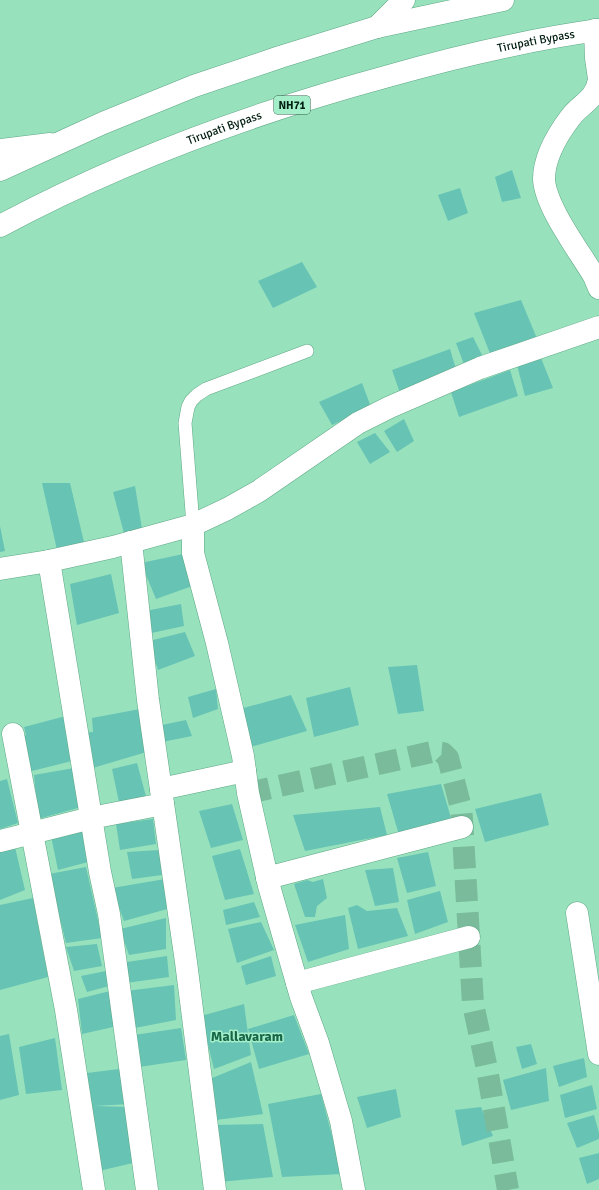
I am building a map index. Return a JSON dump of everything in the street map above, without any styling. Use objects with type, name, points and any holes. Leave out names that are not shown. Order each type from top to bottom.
[{"type":"main road","points":[[377,27],[404,0]]},
{"type":"main road","points":[[0,170],[103,123],[194,86],[314,46],[377,27],[503,0]]},
{"type":"main road","points":[[597,30],[596,58],[599,80],[595,94],[571,116],[549,156],[544,178],[546,191],[552,206],[594,276],[599,288]]},
{"type":"main road","name":"Tirupati Bypass","points":[[0,226],[26,212],[118,169],[271,111],[339,89],[432,63],[517,44],[597,30]]},
{"type":"main road","points":[[0,150],[60,143]]},
{"type":"main road","points":[[0,568],[49,561],[131,542],[193,525],[227,509],[259,491],[358,423],[390,407],[480,368],[599,327]]},
{"type":"main road","points":[[193,525],[193,553],[217,643],[267,878],[297,984],[318,1043],[341,1121],[354,1190]]},
{"type":"main road","points":[[131,542],[148,700],[186,962],[215,1190]]},
{"type":"main road","points":[[49,561],[100,872],[109,914],[147,1190]]},
{"type":"main road","points":[[13,734],[66,1010],[94,1190]]},
{"type":"main road","points":[[0,841],[91,818],[245,771]]},
{"type":"main road","points":[[267,878],[462,827]]},
{"type":"main road","points":[[577,912],[599,1054]]},
{"type":"main road","points":[[297,984],[469,937]]},
{"type":"lane","points":[[193,525],[185,437],[185,417],[191,401],[206,389],[307,351]]},
{"type":"building","points":[[512,170],[521,198],[502,202],[495,177]]},
{"type":"building","points":[[460,188],[468,213],[448,221],[438,195]]},
{"type":"building","points":[[302,262],[317,287],[273,308],[258,281]]},
{"type":"building","points":[[521,300],[538,341],[493,361],[474,313]]},
{"type":"building","points":[[473,337],[485,361],[465,367],[456,343]]},
{"type":"building","points":[[450,349],[456,369],[400,393],[392,370]]},
{"type":"building","points":[[541,358],[553,388],[525,396],[517,365]]},
{"type":"building","points":[[510,370],[518,396],[459,417],[451,392]]},
{"type":"building","points":[[362,383],[371,407],[332,425],[319,402]]},
{"type":"building","points":[[404,419],[414,441],[397,452],[384,431]]},
{"type":"building","points":[[375,433],[390,452],[370,464],[357,442]]},
{"type":"building","points":[[42,483],[70,483],[84,542],[57,550]]},
{"type":"building","points":[[135,486],[143,535],[125,537],[113,492]]},
{"type":"building","points":[[0,526],[5,551],[0,552]]},
{"type":"building","points":[[188,553],[198,584],[156,599],[141,563]]},
{"type":"building","points":[[111,574],[119,613],[77,625],[70,584]]},
{"type":"building","points":[[181,604],[184,626],[147,634],[140,612]]},
{"type":"building","points":[[185,632],[195,656],[158,670],[149,641]]},
{"type":"building","points":[[417,665],[424,711],[398,714],[388,667]]},
{"type":"building","points":[[350,687],[359,725],[314,737],[306,698]]},
{"type":"building","points":[[216,689],[218,709],[193,718],[188,697]]},
{"type":"building","points":[[291,695],[307,731],[250,747],[240,709]]},
{"type":"building","points":[[140,709],[150,751],[86,770],[81,733],[93,732],[92,718]]},
{"type":"building","points":[[66,716],[72,761],[28,772],[20,737],[26,735],[24,727]]},
{"type":"building","points":[[186,720],[192,736],[162,742],[162,725]]},
{"type":"building","points":[[137,763],[147,800],[120,807],[112,769]]},
{"type":"building","points":[[74,768],[85,806],[38,819],[34,775]]},
{"type":"building","points":[[7,779],[18,823],[0,829],[0,781]]},
{"type":"building","points":[[441,784],[451,818],[399,835],[387,794]]},
{"type":"building","points":[[541,793],[549,825],[485,842],[475,809]]},
{"type":"building","points":[[232,804],[243,840],[211,848],[199,811]]},
{"type":"building","points":[[380,807],[387,835],[305,851],[293,815]]},
{"type":"building","points":[[153,819],[156,844],[120,850],[116,824]]},
{"type":"building","points":[[85,827],[92,861],[58,870],[51,836]]},
{"type":"building","points":[[15,847],[25,890],[0,900],[0,851]]},
{"type":"building","points":[[240,849],[254,894],[225,900],[212,856]]},
{"type":"building","points":[[159,850],[162,875],[132,879],[127,852]]},
{"type":"building","points":[[428,852],[436,886],[407,893],[397,858]]},
{"type":"building","points":[[86,867],[102,938],[66,943],[49,874]]},
{"type":"building","points":[[393,868],[399,902],[375,906],[365,870]]},
{"type":"building","points":[[165,879],[171,908],[124,921],[112,888]]},
{"type":"building","points":[[323,879],[327,898],[317,906],[315,917],[305,917],[294,884],[307,880],[313,882]]},
{"type":"building","points":[[440,891],[448,922],[415,934],[407,900]]},
{"type":"building","points":[[33,898],[48,977],[0,990],[0,905]]},
{"type":"building","points":[[254,902],[260,917],[226,925],[223,910]]},
{"type":"building","points":[[357,905],[367,911],[397,908],[408,936],[358,949],[348,908]]},
{"type":"building","points":[[345,915],[349,949],[308,962],[295,925]]},
{"type":"building","points":[[166,918],[166,949],[129,955],[120,929]]},
{"type":"building","points":[[261,922],[274,950],[237,963],[228,929]]},
{"type":"building","points":[[97,944],[102,966],[74,971],[66,947]]},
{"type":"building","points":[[167,956],[169,977],[126,983],[127,962]]},
{"type":"building","points":[[271,956],[276,976],[246,985],[241,966]]},
{"type":"building","points":[[106,971],[109,986],[87,992],[81,976]]},
{"type":"building","points":[[174,985],[176,1020],[130,1029],[126,991]]},
{"type":"building","points":[[114,990],[122,1025],[82,1034],[78,999]]},
{"type":"building","points":[[244,1004],[251,1055],[214,1069],[201,1016]]},
{"type":"building","points":[[294,1015],[309,1054],[259,1069],[248,1029]]},
{"type":"building","points":[[181,1028],[186,1060],[139,1067],[134,1035]]},
{"type":"building","points":[[9,1034],[19,1095],[0,1100],[0,1036]]},
{"type":"building","points":[[55,1038],[62,1090],[26,1094],[19,1047]]},
{"type":"building","points":[[531,1044],[537,1064],[522,1069],[516,1047]]},
{"type":"building","points":[[584,1058],[587,1077],[559,1087],[553,1066]]},
{"type":"building","points":[[251,1062],[263,1114],[216,1120],[205,1081]]},
{"type":"building","points":[[127,1068],[129,1104],[94,1106],[131,1107],[137,1162],[99,1171],[87,1111],[92,1106],[87,1073]]},
{"type":"building","points":[[546,1068],[549,1101],[511,1110],[503,1080]]},
{"type":"building","points":[[592,1085],[597,1109],[565,1118],[560,1095]]},
{"type":"building","points":[[396,1089],[401,1117],[367,1128],[357,1097]]},
{"type":"building","points":[[321,1094],[342,1174],[282,1177],[268,1104]]},
{"type":"building","points":[[481,1107],[493,1136],[462,1146],[455,1110]]},
{"type":"building","points":[[594,1115],[599,1133],[599,1139],[577,1148],[567,1123]]},
{"type":"building","points":[[263,1124],[273,1177],[220,1182],[211,1125]]},
{"type":"building","points":[[599,1153],[599,1179],[587,1184],[579,1158]]},
{"type":"tunnel","points":[[248,793],[432,752],[443,753],[448,758],[461,808],[473,1004],[487,1069],[508,1190]]},
{"type":"district","name":"Mallavaram","points":[[247,1036]]}]
